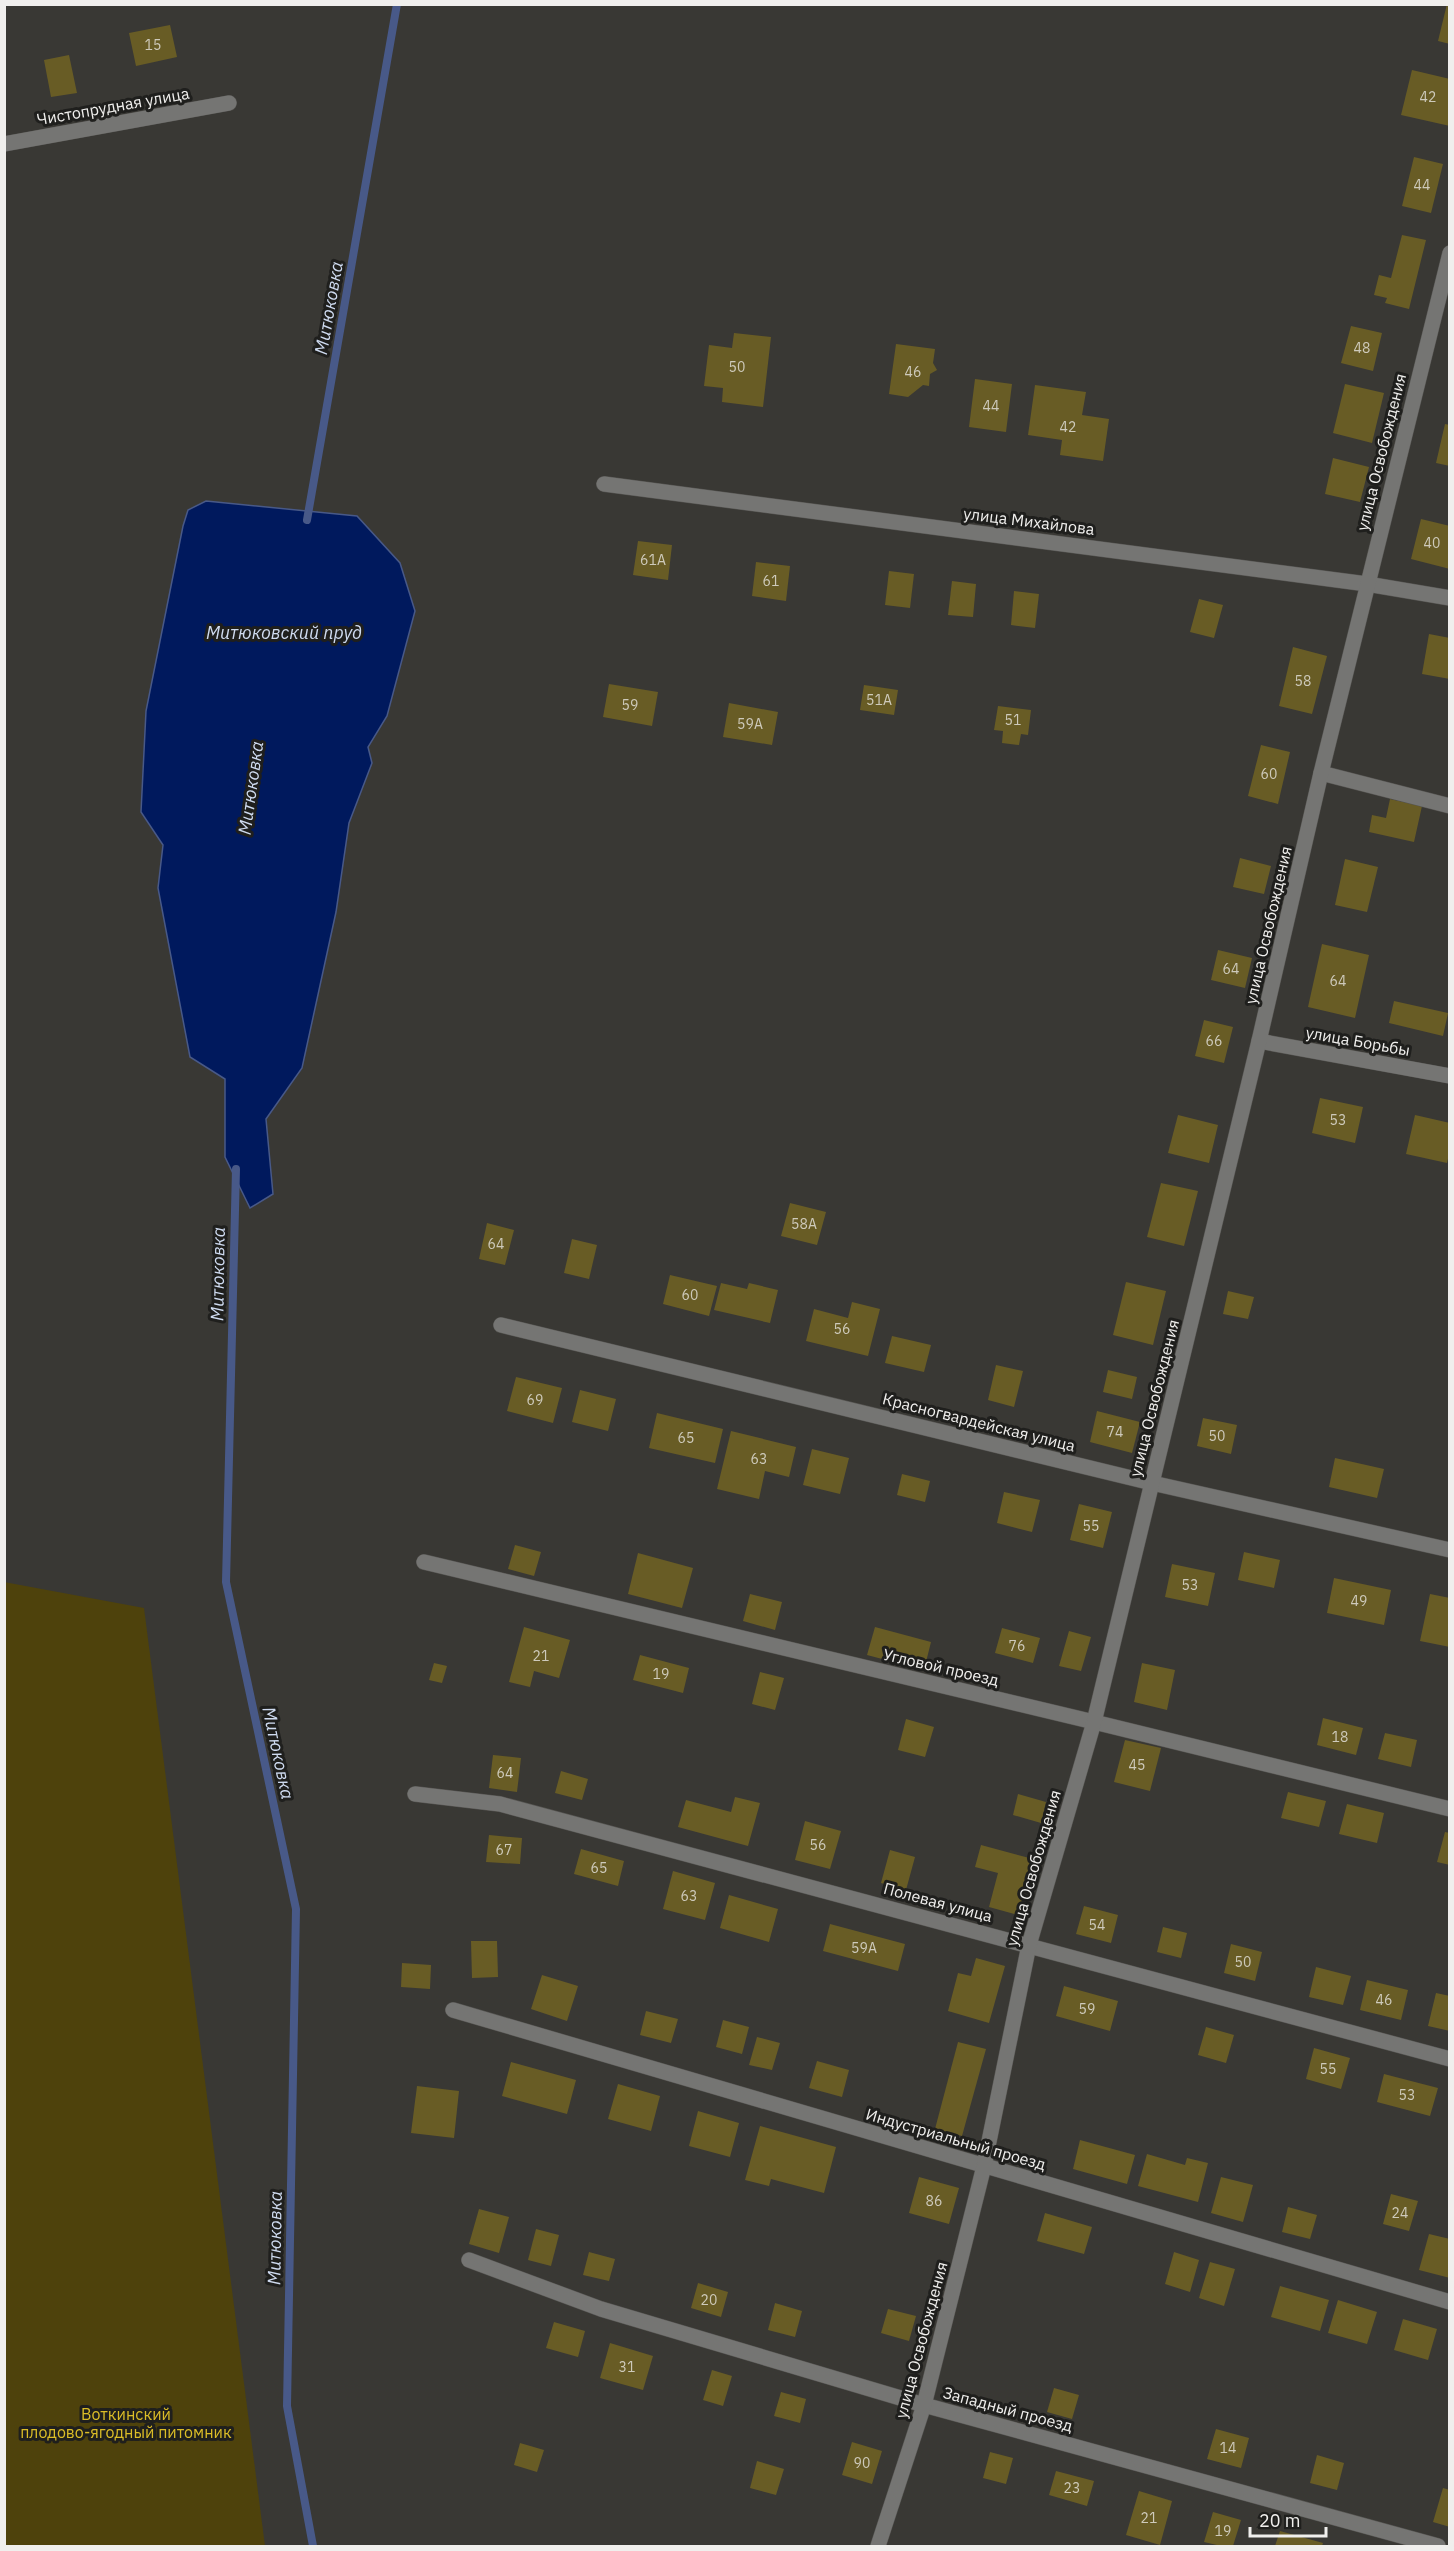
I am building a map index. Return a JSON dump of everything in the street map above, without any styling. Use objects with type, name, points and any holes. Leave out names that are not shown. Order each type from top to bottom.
[{"type":"street","name":"Чистопрудная улица","points":[[4,144],[229,103]]},
{"type":"street","name":"улица Освобождения","points":[[878,2547],[924,2404],[984,2166],[1029,1945],[1094,1722],[1259,1041],[1321,773],[1449,253]]},
{"type":"street","name":"улица Михайлова","points":[[604,484],[1367,584],[1449,598]]},
{"type":"street","points":[[1321,773],[1449,806]]},
{"type":"street","name":"улица Борьбы","points":[[1259,1041],[1449,1076]]},
{"type":"street","name":"Красногвардейская улица","points":[[501,1324],[1152,1483],[1449,1550]]},
{"type":"street","name":"Угловой проезд","points":[[424,1562],[1449,1809]]},
{"type":"street","name":"Полевая улица","points":[[415,1794],[500,1804],[1449,2059]]},
{"type":"street","name":"Индустриальный проезд","points":[[453,2010],[1449,2302]]},
{"type":"street","name":"Западный проезд","points":[[469,2260],[601,2309],[924,2404],[1438,2547]]},
{"type":"green space","name":"Воткинский плодово-ягодный питомник","points":[[4,1582],[144,1608],[265,2546],[5,2546]]},
{"type":"water","name":"Митюковский пруд","points":[[206,501],[357,516],[400,563],[415,611],[387,716],[368,747],[372,763],[349,823],[336,912],[302,1068],[266,1119],[273,1194],[250,1208],[225,1157],[225,1079],[190,1057],[158,888],[163,845],[141,812],[146,711],[183,526],[188,510]]},
{"type":"building","points":[[1447,4],[1450,4],[1450,44],[1438,41]]},
{"type":"building","points":[[170,25],[177,57],[136,66],[129,33]]},
{"type":"building","points":[[69,55],[77,93],[51,97],[44,60]]},
{"type":"building","points":[[1412,70],[1450,79],[1450,126],[1401,115]]},
{"type":"building","points":[[1414,157],[1443,164],[1431,213],[1402,206]]},
{"type":"building","points":[[1402,235],[1426,240],[1409,309],[1385,303],[1387,298],[1374,295],[1379,275],[1391,278]]},
{"type":"building","points":[[1351,326],[1382,333],[1373,371],[1341,363]]},
{"type":"building","points":[[734,333],[771,337],[763,407],[722,402],[723,388],[704,386],[709,345],[732,348]]},
{"type":"building","points":[[896,344],[935,349],[933,363],[937,370],[930,374],[929,386],[923,385],[908,397],[889,394]]},
{"type":"building","points":[[975,379],[1012,384],[1006,432],[969,427]]},
{"type":"building","points":[[1345,384],[1384,393],[1372,443],[1333,433]]},
{"type":"building","points":[[1035,385],[1086,392],[1082,415],[1109,419],[1103,461],[1060,455],[1062,440],[1028,435]]},
{"type":"building","points":[[1445,424],[1450,425],[1450,466],[1436,463]]},
{"type":"building","points":[[1333,458],[1369,467],[1360,502],[1325,494]]},
{"type":"building","points":[[1421,519],[1450,526],[1450,569],[1411,559]]},
{"type":"building","points":[[638,541],[672,545],[668,580],[633,575]]},
{"type":"building","points":[[756,562],[790,566],[786,601],[752,596]]},
{"type":"building","points":[[889,571],[914,574],[910,608],[885,605]]},
{"type":"building","points":[[952,581],[976,584],[973,617],[948,615]]},
{"type":"building","points":[[1014,591],[1039,594],[1035,628],[1011,625]]},
{"type":"building","points":[[1199,599],[1223,605],[1214,638],[1190,632]]},
{"type":"building","points":[[1429,634],[1450,638],[1450,679],[1422,674]]},
{"type":"building","points":[[1293,647],[1327,656],[1312,714],[1279,706]]},
{"type":"building","points":[[609,684],[658,692],[652,726],[603,717]]},
{"type":"building","points":[[864,685],[898,690],[894,715],[860,710]]},
{"type":"building","points":[[729,703],[778,712],[772,745],[723,737]]},
{"type":"building","points":[[998,706],[1031,710],[1028,735],[1021,734],[1019,745],[1002,743],[1003,731],[994,730]]},
{"type":"building","points":[[1261,745],[1290,752],[1278,804],[1248,796]]},
{"type":"building","points":[[1390,799],[1422,806],[1414,842],[1369,832],[1372,815],[1386,818]]},
{"type":"building","points":[[1240,858],[1271,866],[1264,894],[1233,887]]},
{"type":"building","points":[[1345,859],[1378,867],[1367,912],[1335,905]]},
{"type":"building","points":[[1322,944],[1369,955],[1355,1018],[1308,1007]]},
{"type":"building","points":[[1218,950],[1252,958],[1245,988],[1211,980]]},
{"type":"building","points":[[1394,1001],[1448,1013],[1443,1036],[1389,1023]]},
{"type":"building","points":[[1204,1020],[1233,1027],[1224,1063],[1195,1056]]},
{"type":"building","points":[[1320,1098],[1363,1107],[1355,1143],[1312,1133]]},
{"type":"building","points":[[1178,1115],[1218,1125],[1209,1163],[1168,1153]]},
{"type":"building","points":[[1415,1115],[1450,1123],[1450,1150],[1447,1163],[1406,1154]]},
{"type":"building","points":[[1161,1183],[1198,1191],[1184,1246],[1147,1237]]},
{"type":"building","points":[[790,1203],[826,1212],[817,1245],[781,1236]]},
{"type":"building","points":[[487,1223],[514,1230],[505,1265],[479,1259]]},
{"type":"building","points":[[572,1239],[597,1245],[589,1279],[564,1273]]},
{"type":"building","points":[[670,1275],[717,1286],[709,1316],[663,1304]]},
{"type":"building","points":[[1126,1282],[1166,1291],[1153,1345],[1113,1335]]},
{"type":"building","points":[[721,1283],[747,1289],[749,1283],[778,1290],[770,1323],[714,1310]]},
{"type":"building","points":[[1228,1291],[1254,1297],[1248,1319],[1223,1314]]},
{"type":"building","points":[[852,1302],[880,1309],[868,1356],[806,1341],[814,1309],[848,1318]]},
{"type":"building","points":[[892,1336],[931,1345],[924,1372],[885,1363]]},
{"type":"building","points":[[996,1365],[1023,1371],[1014,1407],[988,1400]]},
{"type":"building","points":[[1108,1370],[1137,1377],[1132,1399],[1103,1392]]},
{"type":"building","points":[[516,1377],[562,1388],[553,1423],[507,1411]]},
{"type":"building","points":[[580,1390],[616,1399],[608,1431],[572,1422]]},
{"type":"building","points":[[1097,1411],[1140,1422],[1132,1453],[1090,1442]]},
{"type":"building","points":[[657,1413],[723,1429],[715,1463],[649,1448]]},
{"type":"building","points":[[1203,1418],[1237,1425],[1231,1454],[1197,1446]]},
{"type":"building","points":[[731,1431],[796,1447],[789,1477],[765,1471],[759,1499],[717,1489]]},
{"type":"building","points":[[812,1449],[849,1458],[840,1494],[803,1485]]},
{"type":"building","points":[[1335,1458],[1384,1469],[1377,1498],[1329,1487]]},
{"type":"building","points":[[902,1474],[930,1481],[925,1502],[897,1495]]},
{"type":"building","points":[[1004,1492],[1040,1500],[1032,1532],[997,1523]]},
{"type":"building","points":[[1079,1504],[1112,1512],[1103,1548],[1070,1540]]},
{"type":"building","points":[[515,1545],[541,1552],[534,1576],[508,1569]]},
{"type":"building","points":[[1244,1552],[1280,1560],[1274,1588],[1238,1580]]},
{"type":"building","points":[[638,1553],[693,1568],[682,1608],[628,1594]]},
{"type":"building","points":[[1172,1564],[1215,1573],[1208,1606],[1165,1597]]},
{"type":"building","points":[[1334,1578],[1391,1590],[1384,1625],[1327,1613]]},
{"type":"building","points":[[750,1594],[782,1602],[775,1630],[743,1621]]},
{"type":"building","points":[[1430,1594],[1450,1598],[1450,1647],[1420,1641]]},
{"type":"building","points":[[524,1627],[570,1640],[559,1678],[534,1671],[530,1687],[509,1682]]},
{"type":"building","points":[[875,1627],[931,1642],[924,1670],[867,1655]]},
{"type":"building","points":[[1002,1628],[1040,1638],[1033,1663],[995,1653]]},
{"type":"building","points":[[1069,1631],[1091,1637],[1081,1671],[1059,1666]]},
{"type":"building","points":[[640,1655],[689,1668],[683,1693],[633,1680]]},
{"type":"building","points":[[434,1663],[447,1666],[442,1683],[429,1680]]},
{"type":"building","points":[[1142,1663],[1175,1670],[1167,1710],[1134,1702]]},
{"type":"building","points":[[760,1672],[784,1678],[775,1710],[752,1704]]},
{"type":"building","points":[[1323,1718],[1363,1728],[1356,1755],[1317,1745]]},
{"type":"building","points":[[906,1719],[934,1727],[925,1757],[898,1750]]},
{"type":"building","points":[[1385,1733],[1417,1740],[1411,1767],[1378,1759]]},
{"type":"building","points":[[1125,1740],[1161,1748],[1150,1791],[1114,1782]]},
{"type":"building","points":[[493,1755],[521,1758],[517,1792],[489,1788]]},
{"type":"building","points":[[561,1771],[588,1779],[582,1800],[555,1793]]},
{"type":"building","points":[[1288,1792],[1326,1801],[1319,1827],[1281,1818]]},
{"type":"building","points":[[1018,1794],[1046,1802],[1041,1823],[1013,1815]]},
{"type":"building","points":[[735,1797],[760,1803],[748,1846],[678,1827],[686,1800],[731,1812]]},
{"type":"building","points":[[1347,1804],[1384,1813],[1377,1843],[1339,1834]]},
{"type":"building","points":[[805,1821],[841,1831],[830,1869],[795,1860]]},
{"type":"building","points":[[1445,1832],[1450,1833],[1450,1865],[1437,1862]]},
{"type":"building","points":[[489,1835],[522,1838],[520,1864],[486,1862]]},
{"type":"building","points":[[981,1845],[1033,1859],[1018,1915],[989,1907],[998,1873],[975,1867]]},
{"type":"building","points":[[581,1849],[624,1861],[618,1886],[574,1874]]},
{"type":"building","points":[[890,1850],[915,1857],[906,1890],[881,1883]]},
{"type":"building","points":[[673,1871],[715,1883],[705,1920],[663,1909]]},
{"type":"building","points":[[729,1895],[778,1909],[769,1942],[720,1928]]},
{"type":"building","points":[[1084,1906],[1118,1915],[1111,1943],[1076,1934]]},
{"type":"building","points":[[830,1924],[905,1944],[898,1971],[823,1951]]},
{"type":"building","points":[[1163,1927],[1187,1933],[1181,1958],[1157,1952]]},
{"type":"building","points":[[471,1941],[497,1941],[498,1977],[472,1978]]},
{"type":"building","points":[[1231,1944],[1262,1952],[1255,1981],[1224,1973]]},
{"type":"building","points":[[976,1958],[1005,1966],[989,2023],[948,2011],[958,1973],[971,1976]]},
{"type":"building","points":[[402,1963],[431,1965],[430,1989],[401,1987]]},
{"type":"building","points":[[1316,1967],[1351,1976],[1343,2005],[1309,1997]]},
{"type":"building","points":[[542,1975],[578,1986],[567,2021],[531,2009]]},
{"type":"building","points":[[1367,1980],[1408,1990],[1401,2020],[1360,2010]]},
{"type":"building","points":[[1064,1986],[1118,2001],[1110,2031],[1056,2016]]},
{"type":"building","points":[[1436,1993],[1450,1996],[1450,2031],[1428,2026]]},
{"type":"building","points":[[646,2011],[678,2019],[671,2043],[640,2035]]},
{"type":"building","points":[[723,2020],[749,2027],[742,2054],[716,2047]]},
{"type":"building","points":[[1206,2027],[1234,2035],[1226,2063],[1198,2055]]},
{"type":"building","points":[[757,2037],[780,2043],[772,2070],[749,2065]]},
{"type":"building","points":[[958,2042],[986,2049],[962,2136],[935,2129]]},
{"type":"building","points":[[1314,2048],[1350,2058],[1341,2089],[1306,2079]]},
{"type":"building","points":[[817,2061],[849,2070],[842,2097],[809,2088]]},
{"type":"building","points":[[511,2062],[576,2080],[567,2114],[502,2096]]},
{"type":"building","points":[[1384,2074],[1438,2088],[1430,2116],[1377,2102]]},
{"type":"building","points":[[618,2084],[660,2096],[651,2131],[608,2119]]},
{"type":"building","points":[[417,2086],[459,2091],[454,2138],[411,2133]]},
{"type":"building","points":[[698,2111],[739,2123],[730,2157],[689,2146]]},
{"type":"building","points":[[760,2126],[836,2147],[824,2193],[771,2179],[769,2186],[745,2180]]},
{"type":"building","points":[[1080,2140],[1135,2155],[1127,2184],[1073,2169]]},
{"type":"building","points":[[1147,2154],[1185,2165],[1187,2158],[1208,2163],[1198,2202],[1138,2186]]},
{"type":"building","points":[[919,2177],[959,2188],[949,2224],[909,2213]]},
{"type":"building","points":[[1221,2177],[1253,2185],[1243,2222],[1211,2213]]},
{"type":"building","points":[[1391,2194],[1418,2201],[1409,2231],[1383,2224]]},
{"type":"building","points":[[1288,2207],[1317,2215],[1310,2239],[1282,2232]]},
{"type":"building","points":[[479,2209],[509,2217],[499,2253],[469,2244]]},
{"type":"building","points":[[1045,2213],[1092,2227],[1084,2254],[1037,2241]]},
{"type":"building","points":[[536,2229],[559,2235],[551,2266],[528,2260]]},
{"type":"building","points":[[1429,2234],[1450,2239],[1450,2278],[1419,2270]]},
{"type":"building","points":[[589,2252],[615,2259],[609,2281],[583,2275]]},
{"type":"building","points":[[1174,2252],[1199,2260],[1190,2292],[1165,2284]]},
{"type":"building","points":[[1210,2262],[1235,2269],[1224,2306],[1199,2298]]},
{"type":"building","points":[[698,2283],[728,2292],[721,2317],[691,2308]]},
{"type":"building","points":[[1280,2286],[1329,2300],[1320,2331],[1271,2317]]},
{"type":"building","points":[[1338,2300],[1377,2312],[1367,2344],[1328,2333]]},
{"type":"building","points":[[775,2303],[802,2311],[795,2337],[768,2330]]},
{"type":"building","points":[[888,2309],[916,2316],[909,2341],[881,2333]]},
{"type":"building","points":[[1403,2319],[1437,2329],[1428,2360],[1394,2350]]},
{"type":"building","points":[[554,2322],[585,2331],[578,2357],[546,2348]]},
{"type":"building","points":[[610,2343],[653,2356],[643,2390],[600,2378]]},
{"type":"building","points":[[712,2370],[732,2376],[723,2406],[703,2400]]},
{"type":"building","points":[[1054,2388],[1079,2395],[1072,2419],[1047,2412]]},
{"type":"building","points":[[781,2392],[806,2399],[800,2423],[774,2416]]},
{"type":"building","points":[[1216,2429],[1249,2438],[1241,2468],[1207,2459]]},
{"type":"building","points":[[852,2442],[882,2451],[872,2484],[842,2475]]},
{"type":"building","points":[[520,2443],[544,2450],[537,2472],[514,2465]]},
{"type":"building","points":[[990,2452],[1013,2458],[1006,2484],[983,2478]]},
{"type":"building","points":[[1317,2455],[1344,2463],[1337,2490],[1310,2483]]},
{"type":"building","points":[[757,2461],[784,2469],[776,2495],[750,2488]]},
{"type":"building","points":[[1056,2471],[1094,2481],[1087,2506],[1049,2495]]},
{"type":"building","points":[[1443,2488],[1450,2490],[1450,2527],[1433,2522]]},
{"type":"building","points":[[1139,2491],[1172,2501],[1160,2545],[1126,2535]]},
{"type":"building","points":[[1213,2512],[1241,2520],[1233,2546],[1204,2542]]},
{"type":"building","points":[[1280,2531],[1323,2543],[1322,2546],[1275,2546]]},
{"type":"waterway","name":"Митюковка","points":[[307,520],[397,4]]},
{"type":"waterway","name":"Митюковка","points":[[236,1169],[226,1582],[296,1909],[287,2406],[313,2546]]}]
